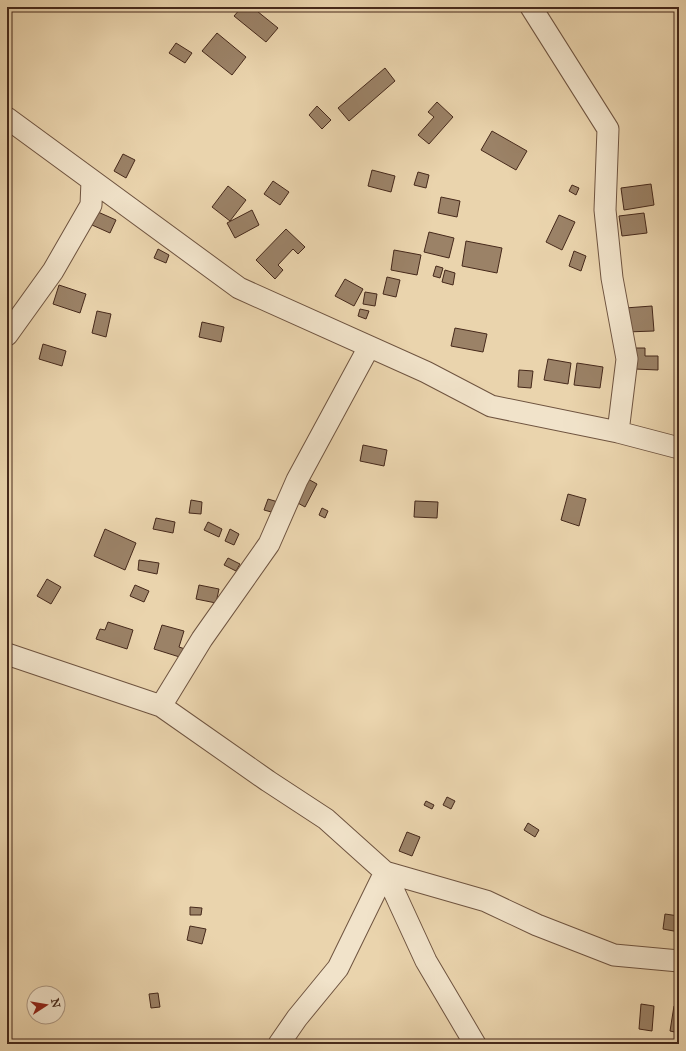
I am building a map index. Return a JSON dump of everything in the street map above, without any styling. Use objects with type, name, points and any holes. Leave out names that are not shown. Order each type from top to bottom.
[{"type":"street","points":[[531,7],[608,129],[605,210],[612,278],[627,360],[618,432]]},
{"type":"street","points":[[7,118],[239,288],[426,372],[491,406],[618,432],[679,448]]},
{"type":"street","points":[[7,335],[53,271],[91,205],[92,181]]},
{"type":"street","points":[[161,706],[202,640],[269,544],[297,480],[369,347]]},
{"type":"street","points":[[7,654],[161,706],[268,781],[326,819],[385,872],[426,961],[475,1044]]},
{"type":"street","points":[[385,872],[486,901],[537,924],[614,955],[679,961]]},
{"type":"street","points":[[279,1044],[297,1018],[338,968],[385,872]]},
{"type":"building","points":[[242,7],[252,7],[278,28],[266,42],[234,16]]},
{"type":"building","points":[[217,33],[246,57],[232,75],[202,51]]},
{"type":"building","points":[[176,43],[192,53],[185,63],[169,53]]},
{"type":"building","points":[[385,68],[395,81],[349,121],[338,108]]},
{"type":"building","points":[[437,102],[453,117],[429,144],[418,135],[434,117],[428,112]]},
{"type":"building","points":[[317,106],[331,120],[322,129],[309,115]]},
{"type":"building","points":[[492,131],[527,151],[516,170],[481,150]]},
{"type":"building","points":[[123,154],[135,160],[126,178],[114,171]]},
{"type":"building","points":[[372,170],[395,176],[391,192],[368,186]]},
{"type":"building","points":[[418,172],[429,175],[426,188],[414,185]]},
{"type":"building","points":[[273,181],[289,192],[280,205],[264,194]]},
{"type":"building","points":[[651,184],[654,205],[624,210],[621,188]]},
{"type":"building","points":[[572,185],[579,188],[576,195],[569,191]]},
{"type":"building","points":[[228,186],[246,200],[230,221],[212,207]]},
{"type":"building","points":[[441,197],[460,201],[457,217],[438,213]]},
{"type":"building","points":[[252,210],[259,225],[235,238],[227,223]]},
{"type":"building","points":[[98,212],[116,220],[110,233],[92,225]]},
{"type":"building","points":[[644,213],[647,233],[622,236],[619,216]]},
{"type":"building","points":[[559,215],[575,222],[562,250],[546,242]]},
{"type":"building","points":[[286,229],[305,247],[298,254],[293,249],[278,265],[283,270],[275,279],[256,260]]},
{"type":"building","points":[[429,232],[454,238],[449,258],[424,252]]},
{"type":"building","points":[[466,241],[502,248],[497,273],[462,266]]},
{"type":"building","points":[[158,249],[169,255],[166,263],[154,258]]},
{"type":"building","points":[[394,250],[421,255],[417,275],[391,270]]},
{"type":"building","points":[[574,251],[586,256],[581,271],[569,266]]},
{"type":"building","points":[[436,266],[443,268],[440,278],[433,276]]},
{"type":"building","points":[[445,270],[455,273],[453,285],[442,282]]},
{"type":"building","points":[[387,277],[400,280],[396,297],[383,294]]},
{"type":"building","points":[[345,279],[363,289],[354,306],[335,296]]},
{"type":"building","points":[[59,285],[86,294],[80,313],[53,304]]},
{"type":"building","points":[[365,292],[377,294],[375,306],[363,304]]},
{"type":"building","points":[[652,306],[654,331],[626,332],[625,308]]},
{"type":"building","points":[[360,309],[369,311],[366,319],[358,316]]},
{"type":"building","points":[[97,311],[111,314],[106,337],[92,333]]},
{"type":"building","points":[[202,322],[224,327],[221,342],[199,337]]},
{"type":"building","points":[[455,328],[487,334],[483,352],[451,346]]},
{"type":"building","points":[[43,344],[66,351],[62,366],[39,359]]},
{"type":"building","points":[[635,348],[645,348],[645,356],[658,356],[658,370],[635,369]]},
{"type":"building","points":[[548,359],[571,363],[568,384],[544,380]]},
{"type":"building","points":[[577,363],[603,367],[600,388],[574,385]]},
{"type":"building","points":[[519,370],[533,371],[531,388],[518,387]]},
{"type":"building","points":[[7,444],[11,445],[8,465],[7,465]]},
{"type":"building","points":[[363,445],[387,450],[384,466],[360,461]]},
{"type":"building","points":[[308,479],[317,484],[305,507],[296,502]]},
{"type":"building","points":[[568,494],[586,499],[579,526],[561,520]]},
{"type":"building","points":[[268,499],[278,502],[275,513],[264,510]]},
{"type":"building","points":[[191,500],[202,502],[201,514],[189,513]]},
{"type":"building","points":[[415,501],[438,502],[437,518],[414,517]]},
{"type":"building","points":[[322,508],[328,511],[325,518],[319,515]]},
{"type":"building","points":[[156,518],[175,522],[173,533],[153,529]]},
{"type":"building","points":[[208,522],[222,529],[219,537],[204,530]]},
{"type":"building","points":[[105,529],[136,543],[125,570],[94,556]]},
{"type":"building","points":[[230,529],[239,534],[234,545],[225,541]]},
{"type":"building","points":[[228,558],[240,564],[236,571],[224,565]]},
{"type":"building","points":[[139,560],[159,563],[157,574],[138,570]]},
{"type":"building","points":[[47,579],[61,587],[51,604],[37,596]]},
{"type":"building","points":[[135,585],[149,591],[144,602],[130,596]]},
{"type":"building","points":[[199,585],[219,589],[216,603],[196,599]]},
{"type":"building","points":[[108,622],[133,630],[127,649],[96,639],[100,629],[105,630]]},
{"type":"building","points":[[162,625],[184,631],[179,647],[188,650],[186,659],[154,649]]},
{"type":"building","points":[[447,797],[455,801],[451,809],[443,805]]},
{"type":"building","points":[[426,801],[434,805],[432,809],[424,805]]},
{"type":"building","points":[[528,823],[539,830],[535,837],[524,830]]},
{"type":"building","points":[[407,832],[420,837],[412,856],[399,851]]},
{"type":"building","points":[[190,907],[202,908],[201,915],[190,915]]},
{"type":"building","points":[[665,914],[679,916],[679,932],[663,929]]},
{"type":"building","points":[[190,926],[206,929],[202,944],[187,940]]},
{"type":"building","points":[[158,993],[160,1007],[151,1008],[149,994]]},
{"type":"building","points":[[641,1004],[654,1006],[652,1031],[639,1029]]},
{"type":"building","points":[[674,1006],[679,1006],[679,1033],[670,1031]]}]
